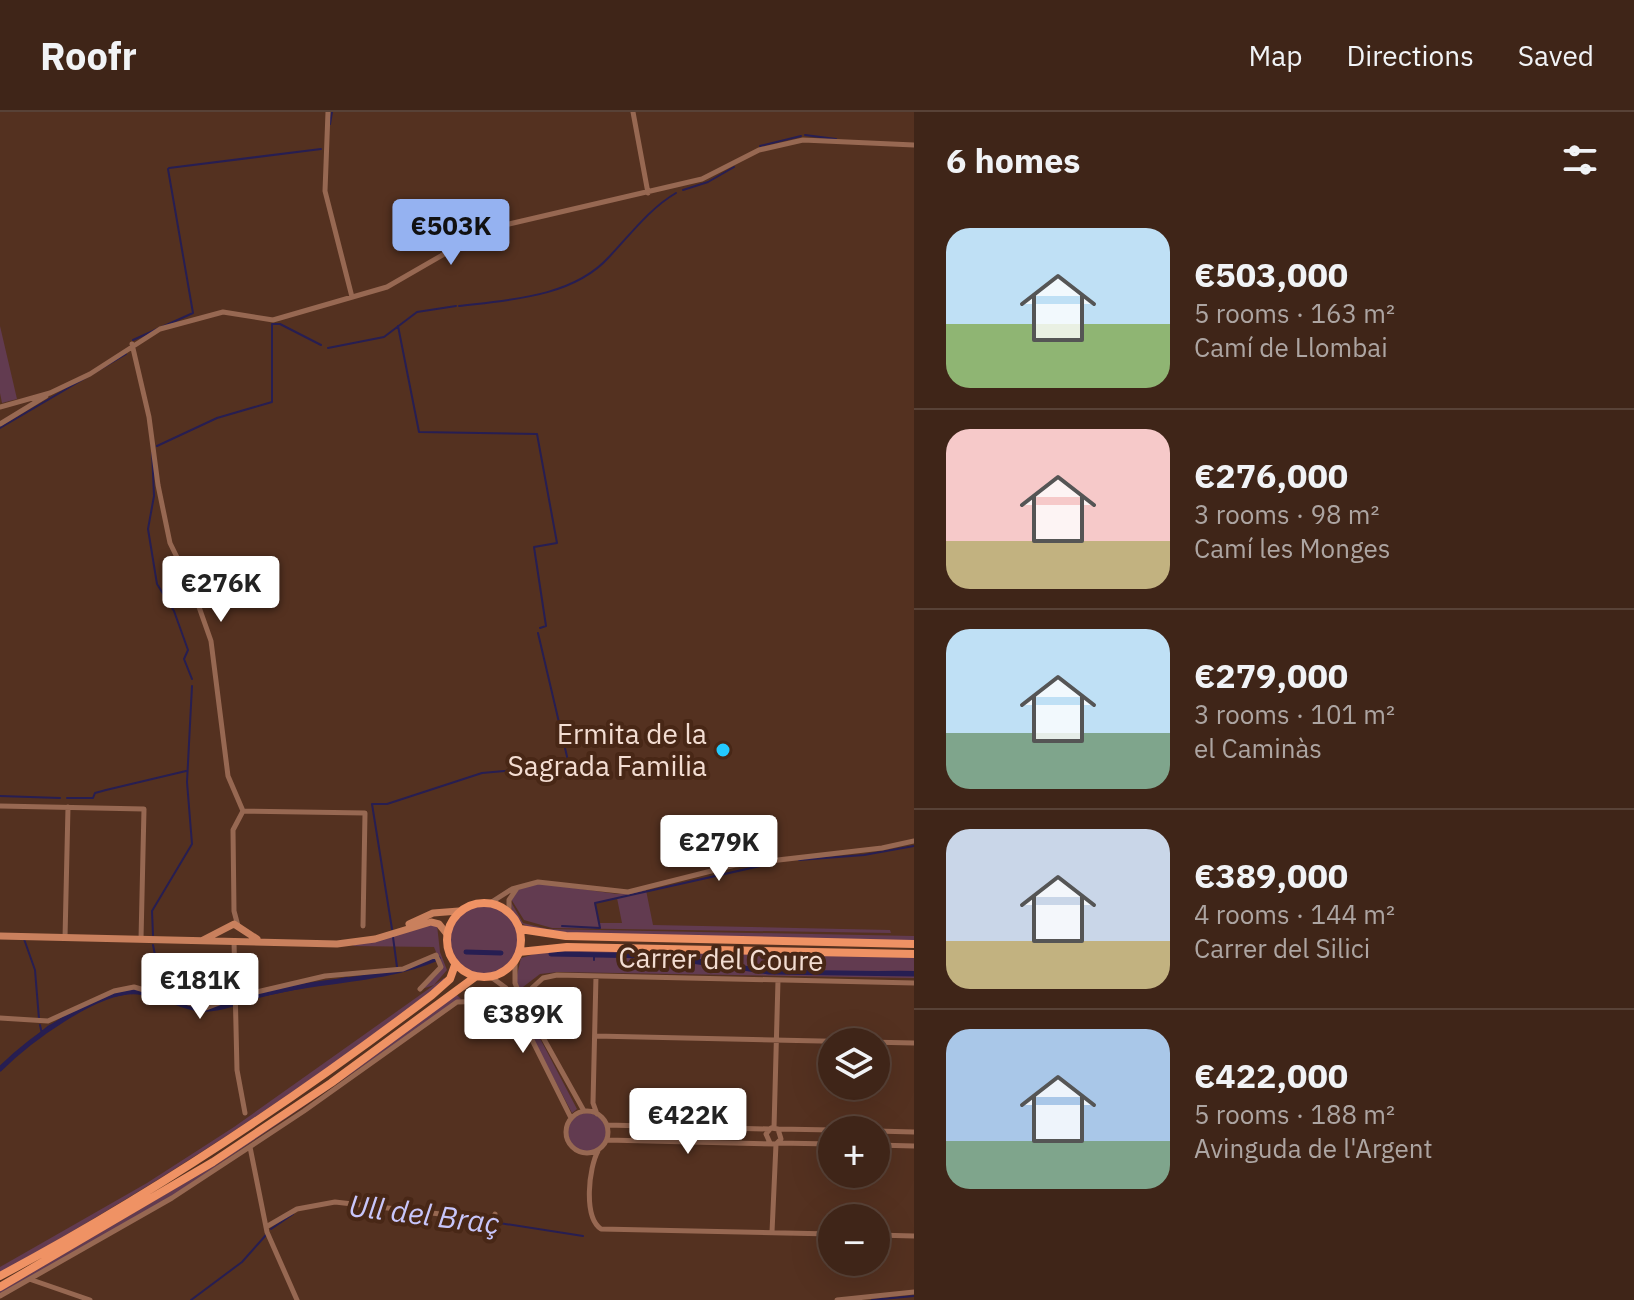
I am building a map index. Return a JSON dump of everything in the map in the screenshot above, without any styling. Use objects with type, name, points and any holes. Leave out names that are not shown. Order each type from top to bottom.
[{"type":"main road","points":[[403,928],[422,916],[490,903],[509,913],[520,929],[519,952],[515,962],[504,972],[491,977],[475,977],[455,965],[448,952],[447,934],[459,911]]},
{"type":"main road","points":[[0,936],[357,942],[431,922],[439,924],[447,934]]},
{"type":"main road","points":[[201,941],[226,926],[239,927],[250,936],[271,942]]},
{"type":"main road","points":[[226,926],[232,942]]},
{"type":"main road","points":[[232,942],[240,937],[239,927]]},
{"type":"main road","points":[[520,929],[566,936],[914,944]]},
{"type":"main road","points":[[519,952],[567,947],[914,954]]},
{"type":"main road","points":[[0,1276],[116,1211],[269,1113],[432,995],[450,979],[455,965]]},
{"type":"main road","points":[[0,1287],[223,1156],[475,977]]},
{"type":"street","points":[[328,112],[325,191],[352,297]]},
{"type":"street","points":[[633,112],[648,193]]},
{"type":"street","points":[[0,424],[50,393],[90,374],[132,344],[160,329],[211,314],[273,320],[387,287],[472,238],[509,224],[702,179],[759,150],[793,142],[914,145]]},
{"type":"street","points":[[132,344],[149,417],[170,543],[193,590],[211,641],[228,776],[243,811]]},
{"type":"street","points":[[0,407],[50,393]]},
{"type":"street","points":[[0,806],[144,809],[141,939]]},
{"type":"street","points":[[65,938],[68,807]]},
{"type":"street","points":[[243,811],[365,813],[363,926]]},
{"type":"street","points":[[239,927],[234,911],[233,830],[243,811]]},
{"type":"street","points":[[490,903],[518,887],[553,882],[628,892],[735,865],[882,848],[914,841]]},
{"type":"street","points":[[509,913],[509,900],[518,887]]},
{"type":"street","points":[[226,926],[234,911]]},
{"type":"street","points":[[232,942],[237,1070],[245,1113]]},
{"type":"street","points":[[0,1018],[48,1021],[114,991],[134,987],[206,1008],[235,997],[325,976],[403,969],[436,955],[441,967],[420,989]]},
{"type":"street","points":[[515,962],[515,983],[521,998],[586,1111],[597,1114]]},
{"type":"street","points":[[596,976],[593,1103],[597,1114],[607,1125],[607,1140],[593,1164],[591,1214],[595,1225],[601,1229],[818,1234]]},
{"type":"street","name":"Carrer del Coure","points":[[532,988],[543,978],[596,976],[914,983]]},
{"type":"street","points":[[491,977],[503,984],[571,1118],[566,1138],[574,1150],[587,1154],[598,1151]]},
{"type":"street","points":[[774,1144],[766,1139],[774,1129],[778,980]]},
{"type":"street","points":[[508,994],[521,998]]},
{"type":"street","points":[[0,1296],[172,1198],[457,1002],[501,999],[508,994]]},
{"type":"street","points":[[501,999],[513,1006]]},
{"type":"street","points":[[595,1036],[914,1043]]},
{"type":"street","points":[[571,1118],[586,1111],[593,1103]]},
{"type":"street","points":[[607,1125],[818,1130]]},
{"type":"street","points":[[772,1232],[774,1144],[782,1134],[774,1129]]},
{"type":"street","points":[[890,1131],[914,1132]]},
{"type":"street","points":[[607,1140],[818,1144]]},
{"type":"street","points":[[890,1145],[914,1146]]},
{"type":"street","points":[[250,1147],[266,1227],[297,1300]]},
{"type":"street","points":[[587,1154],[593,1164]]},
{"type":"street","points":[[266,1227],[297,1209],[335,1202],[493,1220],[495,1214]]},
{"type":"street","points":[[890,1235],[914,1236]]},
{"type":"street","points":[[32,1280],[90,1300]]},
{"type":"street","points":[[837,1300],[914,1292]]},
{"type":"shaded area","points":[[0,326],[17,399],[2,403],[0,393]]},
{"type":"shaded area","points":[[538,883],[617,894],[646,890],[653,925],[890,930],[891,933],[552,928],[524,920],[511,899],[518,889]],"holes":[[[617,898],[622,923],[599,923],[595,903]]]},
{"type":"shaded area","points":[[511,902],[523,923],[548,929],[914,936],[914,941],[559,933],[521,923],[512,911]]},
{"type":"shaded area","points":[[484,906],[508,916],[518,940],[508,964],[484,974],[460,964],[450,940],[460,916]]},
{"type":"shaded area","points":[[416,925],[437,925],[440,952],[447,970],[434,985],[422,989],[442,967],[434,947],[352,946]]},
{"type":"shaded area","points":[[551,949],[914,956],[914,978],[558,972],[540,974],[519,990],[516,979],[521,958]]},
{"type":"shaded area","points":[[444,978],[392,1021],[228,1135],[116,1206],[0,1273],[0,1267],[147,1183],[234,1127]]},
{"type":"shaded area","points":[[455,993],[461,999],[171,1197],[0,1295],[0,1291],[219,1163]]},
{"type":"shaded area","points":[[523,1006],[577,1109],[572,1113],[517,1009]]},
{"type":"shaded area","points":[[587,1113],[600,1119],[606,1132],[600,1145],[587,1151],[574,1145],[568,1132],[574,1119]]},
{"type":"waterway","points":[[330,124],[332,112]]},
{"type":"waterway","points":[[805,135],[836,139]]},
{"type":"waterway","points":[[760,146],[801,136]]},
{"type":"waterway","points":[[169,168],[321,149]]},
{"type":"waterway","points":[[683,190],[708,182],[734,167]]},
{"type":"waterway","points":[[133,340],[193,313],[168,169]]},
{"type":"waterway","points":[[459,306],[539,294],[577,281],[609,257],[649,214],[676,193]]},
{"type":"waterway","points":[[328,348],[384,337],[417,312],[456,306]]},
{"type":"waterway","points":[[157,446],[217,418],[272,402],[272,324],[280,324],[321,345]]},
{"type":"waterway","points":[[398,326],[419,432],[537,434],[557,543],[534,547],[546,626],[540,628]]},
{"type":"waterway","points":[[0,428],[126,354]]},
{"type":"waterway","points":[[152,450],[154,496],[148,529],[157,584],[174,611],[188,650],[184,659],[192,679]]},
{"type":"waterway","points":[[392,929],[372,804],[387,804],[482,773],[569,765],[538,633]]},
{"type":"waterway","points":[[153,935],[152,911],[192,844],[187,782],[192,686]]},
{"type":"waterway","points":[[67,798],[93,798],[95,793],[186,771]]},
{"type":"waterway","points":[[0,796],[60,798]]},
{"type":"waterway","points":[[799,860],[864,855],[914,846]]},
{"type":"waterway","points":[[562,926],[600,928],[595,903],[769,864]]},
{"type":"waterway","points":[[393,937],[397,967]]},
{"type":"waterway","points":[[24,939],[35,970],[39,1019]]},
{"type":"waterway","points":[[153,945],[162,990]]},
{"type":"waterway","points":[[466,952],[501,953]]},
{"type":"waterway","points":[[551,954],[664,956],[769,972],[914,974]]},
{"type":"waterway","points":[[710,954],[752,968],[780,971],[914,972]]},
{"type":"waterway","points":[[594,960],[594,956],[662,958],[741,970]]},
{"type":"waterway","points":[[238,1002],[288,989],[389,973],[438,958]]},
{"type":"waterway","points":[[241,1000],[347,978]]},
{"type":"waterway","points":[[107,997],[140,991]]},
{"type":"waterway","points":[[0,1069],[64,1019],[84,1007],[122,993],[138,992],[194,1008],[218,1008],[233,1004]]},
{"type":"waterway","points":[[0,1067],[48,1027],[98,1001]]},
{"type":"waterway","points":[[184,1004],[208,1010],[232,1002]]},
{"type":"waterway","points":[[40,1025],[42,1034]]},
{"type":"waterway","name":"Ull del Braç","points":[[271,1229],[293,1214]]},
{"type":"waterway","name":"Ull del Braç","points":[[493,1222],[583,1236]]},
{"type":"waterway","name":"Ull del Braç","points":[[191,1300],[242,1262],[266,1235]]},
{"type":"waterway","points":[[872,1300],[914,1296]]},
{"type":"place","name":"Ermita de la Sagrada Familia","points":[[723,750]]}]
